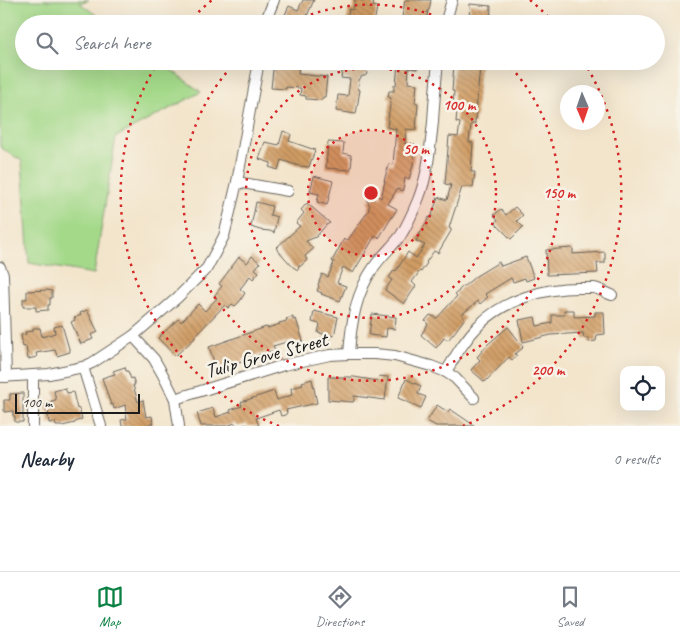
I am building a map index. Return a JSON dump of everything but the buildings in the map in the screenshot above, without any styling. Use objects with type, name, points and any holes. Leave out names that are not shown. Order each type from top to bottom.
[{"type":"street","points":[[268,15],[274,0]]},
{"type":"street","points":[[448,15],[452,0]]},
{"type":"street","points":[[0,267],[3,275],[3,377],[49,374],[83,367],[104,356],[133,336],[177,298],[207,268],[224,236],[238,182],[257,70]]},
{"type":"street","points":[[349,354],[351,329],[363,286],[374,266],[401,235],[410,218],[425,179],[429,162],[437,70]]},
{"type":"street","points":[[238,182],[288,191]]},
{"type":"street","points":[[446,372],[456,354],[480,324],[496,311],[515,301],[540,293],[566,288],[594,288],[612,295]]},
{"type":"street","points":[[133,336],[154,360],[175,399],[179,426]]},
{"type":"street","name":"Tulip Grove Street","points":[[175,399],[284,365],[322,357],[349,354],[395,356],[416,361],[446,372],[455,378],[474,398]]},
{"type":"street","points":[[83,367],[101,426]]},
{"type":"street","points":[[33,376],[33,426]]},
{"type":"green space","points":[[0,0],[89,0],[80,3],[96,15],[15,15],[15,70],[171,70],[201,92],[116,137],[94,274],[29,263],[22,161],[0,147]]}]
